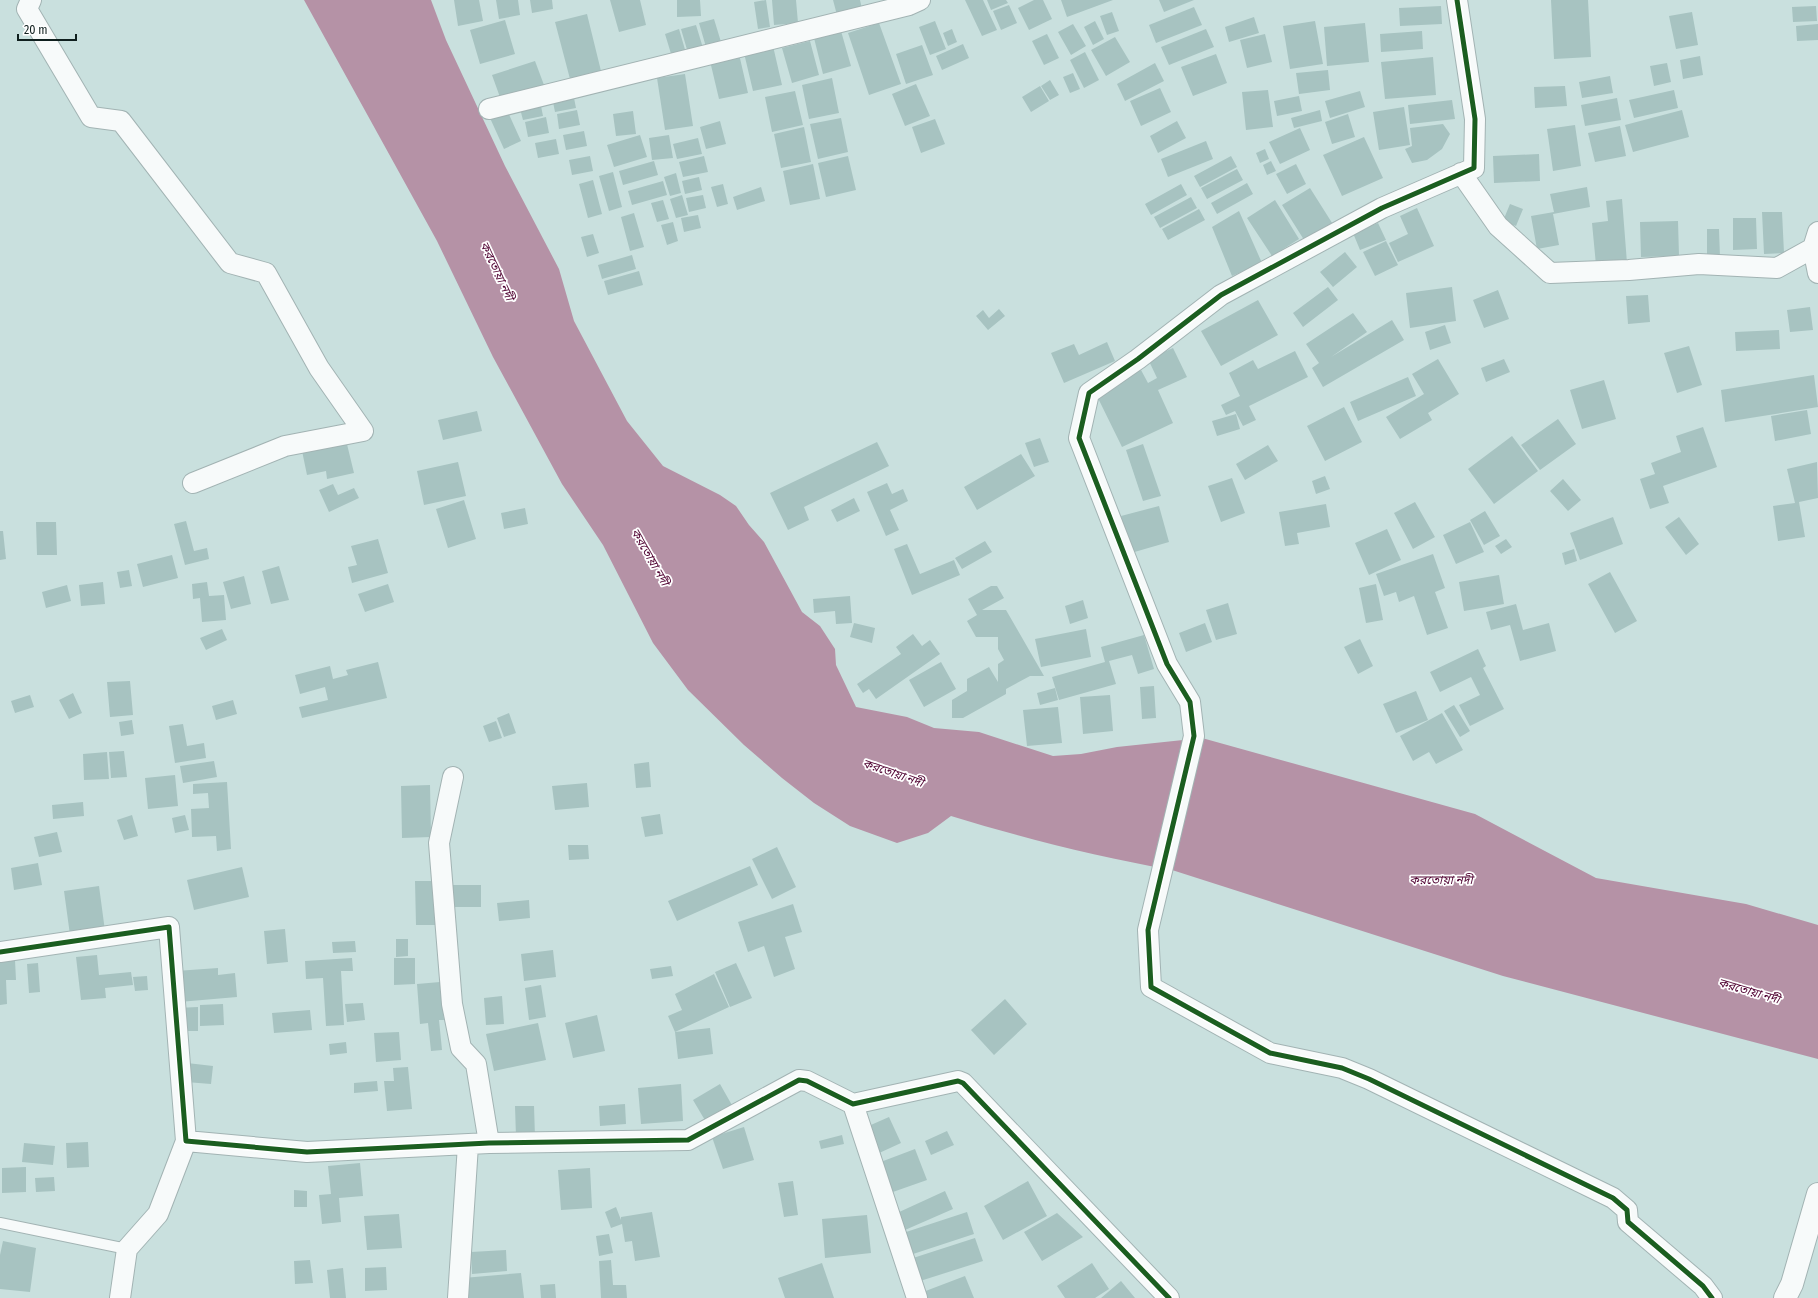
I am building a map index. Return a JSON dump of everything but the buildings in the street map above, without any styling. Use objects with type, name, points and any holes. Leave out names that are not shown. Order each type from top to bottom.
[{"type":"street","points":[[31,0],[27,9],[91,117],[121,121],[230,262],[266,273],[320,368],[363,431],[285,446],[193,483]]},
{"type":"street","points":[[488,109],[790,35],[908,5],[920,0]]},
{"type":"street","points":[[1457,0],[1475,119],[1474,168],[1382,208],[1221,295],[1138,360],[1089,393],[1079,438],[1167,664],[1190,702],[1194,736],[1148,930],[1151,987],[1270,1053],[1342,1068],[1369,1079],[1613,1198],[1627,1210],[1628,1222],[1703,1286],[1712,1298]]},
{"type":"street","points":[[1462,173],[1498,226],[1550,273],[1629,270],[1699,264],[1777,268],[1816,240]]},
{"type":"street","points":[[1816,240],[1818,273]]},
{"type":"street","points":[[454,777],[439,843],[452,1004],[461,1048],[476,1064],[488,1143]]},
{"type":"street","points":[[0,952],[169,927],[186,1141],[158,1214],[127,1249],[120,1298]]},
{"type":"street","points":[[186,1141],[307,1152],[488,1143],[688,1140],[799,1080],[808,1081],[853,1104],[958,1081],[963,1083],[1168,1298]]},
{"type":"street","points":[[853,1104],[917,1298]]},
{"type":"street","points":[[458,1298],[468,1145]]},
{"type":"street","points":[[1785,1298],[1792,1284],[1818,1194]]},
{"type":"lane","points":[[0,1223],[127,1249]]},
{"type":"water","name":"করতোয়া নদী","points":[[304,0],[431,0],[446,40],[505,166],[559,269],[574,321],[627,421],[663,466],[720,495],[736,506],[749,525],[764,542],[802,612],[820,626],[835,649],[836,665],[856,707],[907,717],[934,728],[979,732],[1053,756],[1081,754],[1117,747],[1202,738],[1475,814],[1596,878],[1746,904],[1818,925],[1818,1059],[1503,976],[1172,870],[1061,846],[951,816],[928,833],[897,843],[850,826],[814,803],[744,745],[688,690],[653,643],[603,545],[562,484],[493,357],[437,241]]},
{"type":"cycle path","points":[[1457,0],[1475,119],[1474,168],[1382,208],[1221,295],[1138,359],[1089,393],[1079,438],[1167,664],[1190,702],[1194,736],[1148,930],[1151,987],[1270,1053],[1342,1068],[1369,1079],[1613,1198],[1627,1210],[1628,1222],[1703,1286],[1712,1298]]},
{"type":"cycle path","points":[[0,952],[169,927],[186,1141],[307,1152],[489,1143],[688,1140],[799,1080],[807,1081],[853,1104],[958,1081],[963,1083],[1169,1298]]}]
